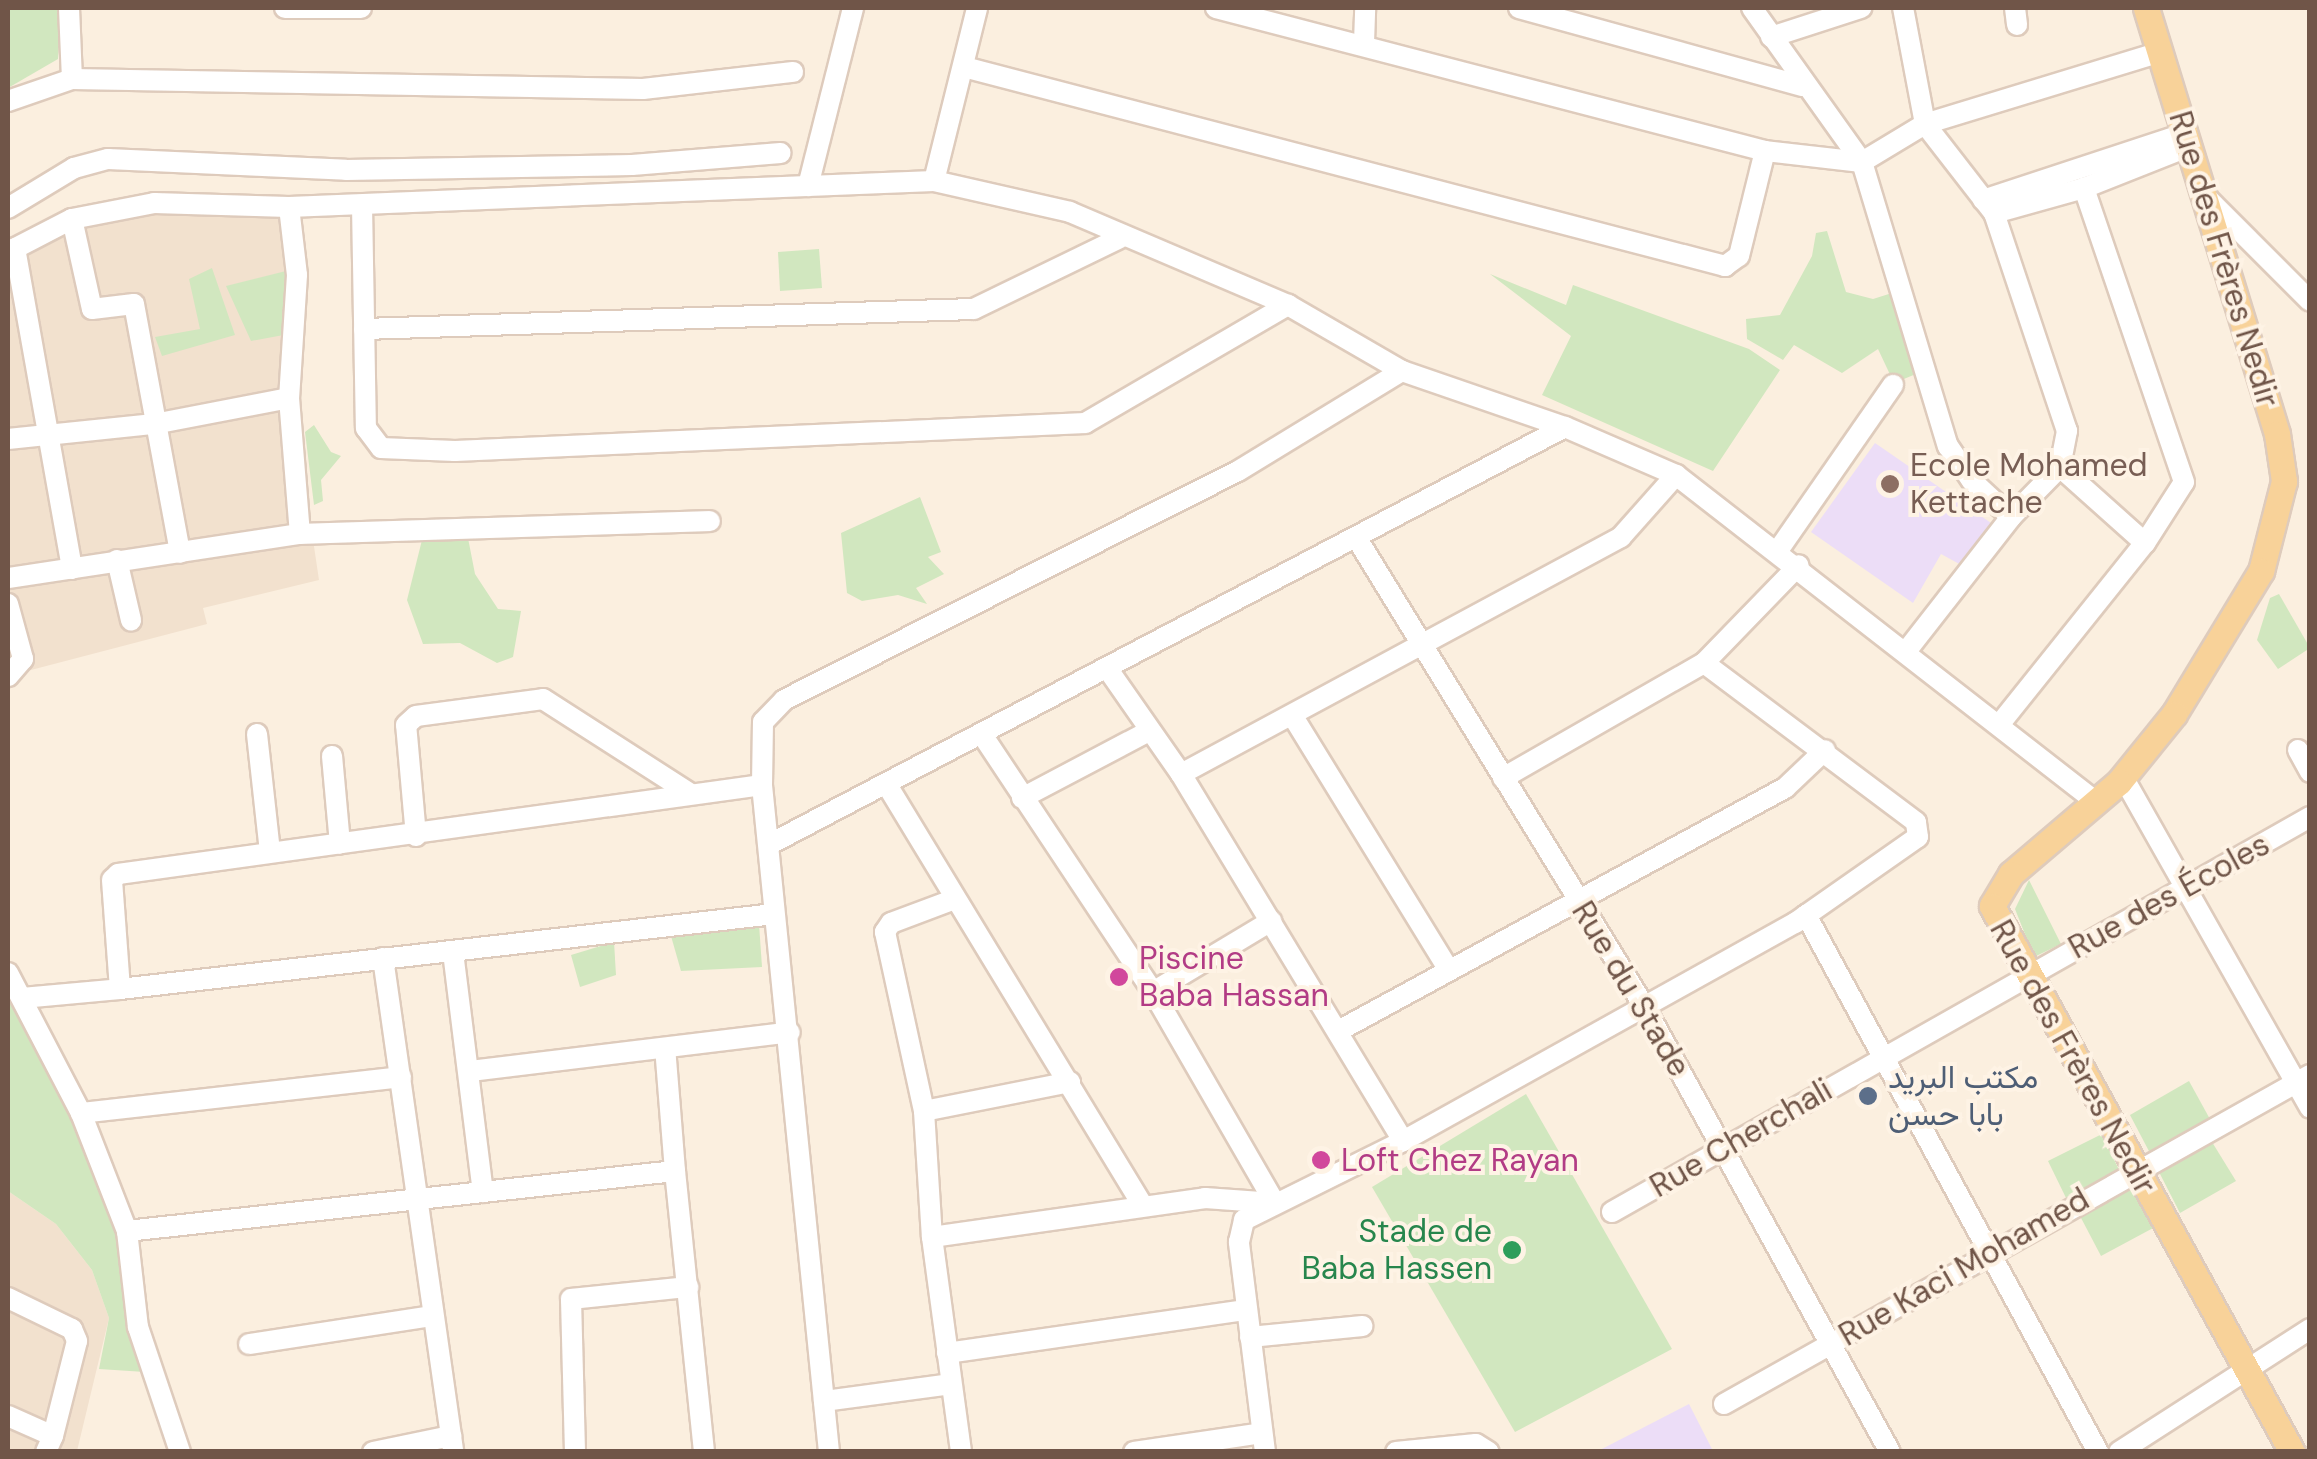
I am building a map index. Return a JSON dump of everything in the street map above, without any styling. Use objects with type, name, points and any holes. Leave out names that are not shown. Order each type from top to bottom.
[{"type":"main road","name":"Rue des Frères Nedir","points":[[2155,24],[2277,434],[2284,481],[2261,571],[2174,714],[2124,777],[1997,891],[1994,917],[2248,1366],[2291,1451]]},
{"type":"street","points":[[70,8],[72,79]]},
{"type":"street","points":[[285,8],[361,8]]},
{"type":"street","points":[[808,186],[853,8]]},
{"type":"street","points":[[934,181],[978,8]]},
{"type":"street","points":[[1216,8],[1364,43],[1766,150],[1862,162],[1926,124],[2155,24]]},
{"type":"street","points":[[1364,43],[1365,8]]},
{"type":"street","points":[[1519,8],[1802,86]]},
{"type":"street","points":[[1752,8],[1802,86],[1862,162],[1948,446],[1972,481],[2011,517]]},
{"type":"street","points":[[1771,37],[1861,8]]},
{"type":"street","points":[[1903,8],[1926,124],[1988,206],[2067,432],[2060,467],[2011,517],[1908,650]]},
{"type":"street","points":[[964,67],[1725,266],[1739,256],[1766,150]]},
{"type":"street","points":[[8,101],[72,79],[643,89],[793,72]]},
{"type":"street","points":[[1988,206],[2188,140]]},
{"type":"street","points":[[1988,206],[2084,188],[2188,140]]},
{"type":"street","points":[[8,208],[74,168],[108,159],[346,170],[632,165],[781,153]]},
{"type":"street","points":[[72,569],[50,433],[11,250],[72,219],[154,203],[362,205],[934,181],[1070,212],[1120,238],[1288,306],[1402,371],[1565,427],[1676,475],[1779,549],[2095,801]]},
{"type":"street","points":[[1998,725],[2145,543],[2184,482],[2084,188]]},
{"type":"street","points":[[2204,194],[2259,256],[2310,300]]},
{"type":"street","points":[[362,205],[366,428],[381,448],[455,451],[1084,423],[1288,306]]},
{"type":"street","points":[[289,207],[297,275],[289,398],[300,534]]},
{"type":"street","points":[[72,219],[92,310],[134,304],[180,552]]},
{"type":"street","points":[[364,329],[974,309],[1120,238]]},
{"type":"street","points":[[2222,256],[2259,256]]},
{"type":"street","points":[[828,1452],[790,1032],[774,914],[772,843],[762,785],[763,722],[774,706],[1238,471],[1402,371]]},
{"type":"street","points":[[1779,549],[1892,385]]},
{"type":"street","points":[[8,439],[154,424],[289,398]]},
{"type":"street","points":[[772,843],[983,736],[1565,427]]},
{"type":"street","points":[[2060,467],[2145,543]]},
{"type":"street","points":[[1181,774],[1620,537],[1676,475]]},
{"type":"street","points":[[8,578],[300,534],[710,522]]},
{"type":"street","name":"Rue du Stade","points":[[1356,537],[1644,1006],[1890,1452]]},
{"type":"street","points":[[117,560],[131,620]]},
{"type":"street","points":[[1503,778],[1704,662],[1799,565]]},
{"type":"street","points":[[8,604],[23,659],[8,676]]},
{"type":"street","points":[[1134,1452],[1264,1442],[1239,1242],[1244,1220],[1404,1141],[1806,915],[1920,830],[1824,750],[1704,662]]},
{"type":"street","points":[[1107,668],[1148,732],[1181,774],[1404,1141]]},
{"type":"street","points":[[416,836],[406,726],[416,716],[543,699],[692,794]]},
{"type":"street","points":[[1292,715],[1450,970]]},
{"type":"street","points":[[1022,798],[1148,732]]},
{"type":"street","points":[[257,734],[270,852]]},
{"type":"street","points":[[983,736],[1152,992],[1275,1203]]},
{"type":"street","points":[[1340,1030],[1785,788],[1824,750]]},
{"type":"street","points":[[2298,750],[2310,772]]},
{"type":"street","points":[[332,756],[340,844]]},
{"type":"street","points":[[2124,777],[2181,890],[2303,1079],[2310,1108]]},
{"type":"street","points":[[120,989],[114,876],[762,785]]},
{"type":"street","points":[[887,786],[1143,1206]]},
{"type":"street","name":"Rue des Écoles","points":[[2027,974],[2310,816]]},
{"type":"street","points":[[956,899],[891,923],[885,932],[924,1111],[932,1237],[961,1452]]},
{"type":"street","points":[[22,998],[774,914]]},
{"type":"street","points":[[1806,915],[1883,1056],[1982,1256],[2098,1452]]},
{"type":"street","points":[[1152,992],[1271,921]]},
{"type":"street","points":[[453,952],[483,1192]]},
{"type":"street","points":[[374,1452],[452,1444],[412,1196],[401,1077],[383,958]]},
{"type":"street","points":[[8,974],[81,1113],[127,1231],[138,1327],[180,1452]]},
{"type":"street","name":"Rue Cherchali","points":[[1612,1212],[2027,974]]},
{"type":"street","points":[[470,1071],[790,1032]]},
{"type":"street","points":[[665,1048],[704,1452]]},
{"type":"street","points":[[81,1113],[401,1077]]},
{"type":"street","name":"Rue Kaci Mohamed","points":[[1724,1404],[2135,1168],[2303,1079]]},
{"type":"street","points":[[924,1111],[1070,1082]]},
{"type":"street","points":[[127,1231],[412,1196],[675,1172]]},
{"type":"street","points":[[932,1237],[1143,1206],[1244,1196],[1275,1203]]},
{"type":"street","points":[[574,1452],[571,1299],[688,1287]]},
{"type":"street","points":[[8,1298],[72,1329],[76,1341],[49,1444],[8,1416]]},
{"type":"street","points":[[947,1353],[1246,1310]]},
{"type":"street","points":[[249,1344],[431,1316]]},
{"type":"street","points":[[1250,1337],[1362,1326]]},
{"type":"street","points":[[2119,1452],[2310,1328]]},
{"type":"street","points":[[824,1401],[952,1384]]},
{"type":"street","points":[[1396,1452],[1476,1444],[1489,1452]]},
{"type":"shaded area","points":[[111,207],[289,207],[300,533],[312,533],[319,580],[203,608],[207,624],[8,676],[8,252]]},
{"type":"shaded area","name":"Ecole Mohamed Kettache","points":[[1875,443],[1994,525],[1963,566],[1941,554],[1913,603],[1811,532]]},
{"type":"shaded area","points":[[8,1191],[56,1224],[92,1270],[109,1318],[77,1451],[8,1451]]},
{"type":"shaded area","points":[[1689,1404],[1713,1451],[1598,1451]]},
{"type":"green space","points":[[8,8],[61,8],[58,59],[8,88]]},
{"type":"green space","points":[[1827,231],[1846,292],[1873,299],[1892,293],[1916,374],[1894,383],[1878,349],[1842,373],[1794,345],[1783,360],[1747,339],[1746,319],[1780,315],[1812,256],[1816,233]]},
{"type":"green space","points":[[819,249],[822,288],[780,291],[778,252]]},
{"type":"green space","points":[[212,268],[235,335],[162,356],[155,337],[200,329],[189,279]]},
{"type":"green space","points":[[290,270],[289,334],[251,341],[226,286]]},
{"type":"green space","points":[[1490,274],[1566,305],[1573,285],[1749,349],[1780,370],[1713,471],[1542,395],[1571,336]]},
{"type":"green space","points":[[314,425],[331,452],[341,456],[321,480],[323,501],[314,505],[305,432]]},
{"type":"green space","points":[[920,497],[941,552],[928,557],[944,574],[916,588],[927,604],[898,595],[862,601],[847,593],[841,533]]},
{"type":"green space","points":[[468,538],[475,574],[498,609],[521,611],[513,657],[497,663],[460,643],[423,644],[407,600],[422,540]]},
{"type":"green space","points":[[2279,594],[2310,648],[2278,669],[2257,640],[2270,598]]},
{"type":"green space","points":[[2029,880],[2061,944],[2034,957],[2015,909]]},
{"type":"green space","points":[[759,924],[762,967],[681,971],[671,936]]},
{"type":"green space","points":[[614,942],[616,975],[580,987],[571,955]]},
{"type":"green space","points":[[8,998],[93,1162],[132,1278],[145,1372],[99,1369],[109,1318],[92,1270],[56,1224],[8,1191]]},
{"type":"green space","points":[[2189,1081],[2211,1121],[2151,1155],[2130,1115]]},
{"type":"green space","name":"Stade de Baba Hassen","points":[[1526,1094],[1672,1349],[1515,1432],[1372,1187]]},
{"type":"green space","points":[[2102,1134],[2120,1172],[2068,1202],[2048,1161]]},
{"type":"green space","points":[[2212,1142],[2236,1181],[2180,1213],[2159,1172]]},
{"type":"green space","points":[[2133,1187],[2155,1227],[2101,1256],[2080,1216]]},
{"type":"place","name":"Ecole Mohamed Kettache","points":[[1890,484]]},
{"type":"place","name":"Piscine Baba Hassan","points":[[1119,977]]},
{"type":"place","name":"مكتب البريد بابا حسن","points":[[1868,1096]]},
{"type":"place","name":"Loft Chez Rayan","points":[[1321,1160]]},
{"type":"place","name":"Stade de Baba Hassen","points":[[1512,1250]]}]
